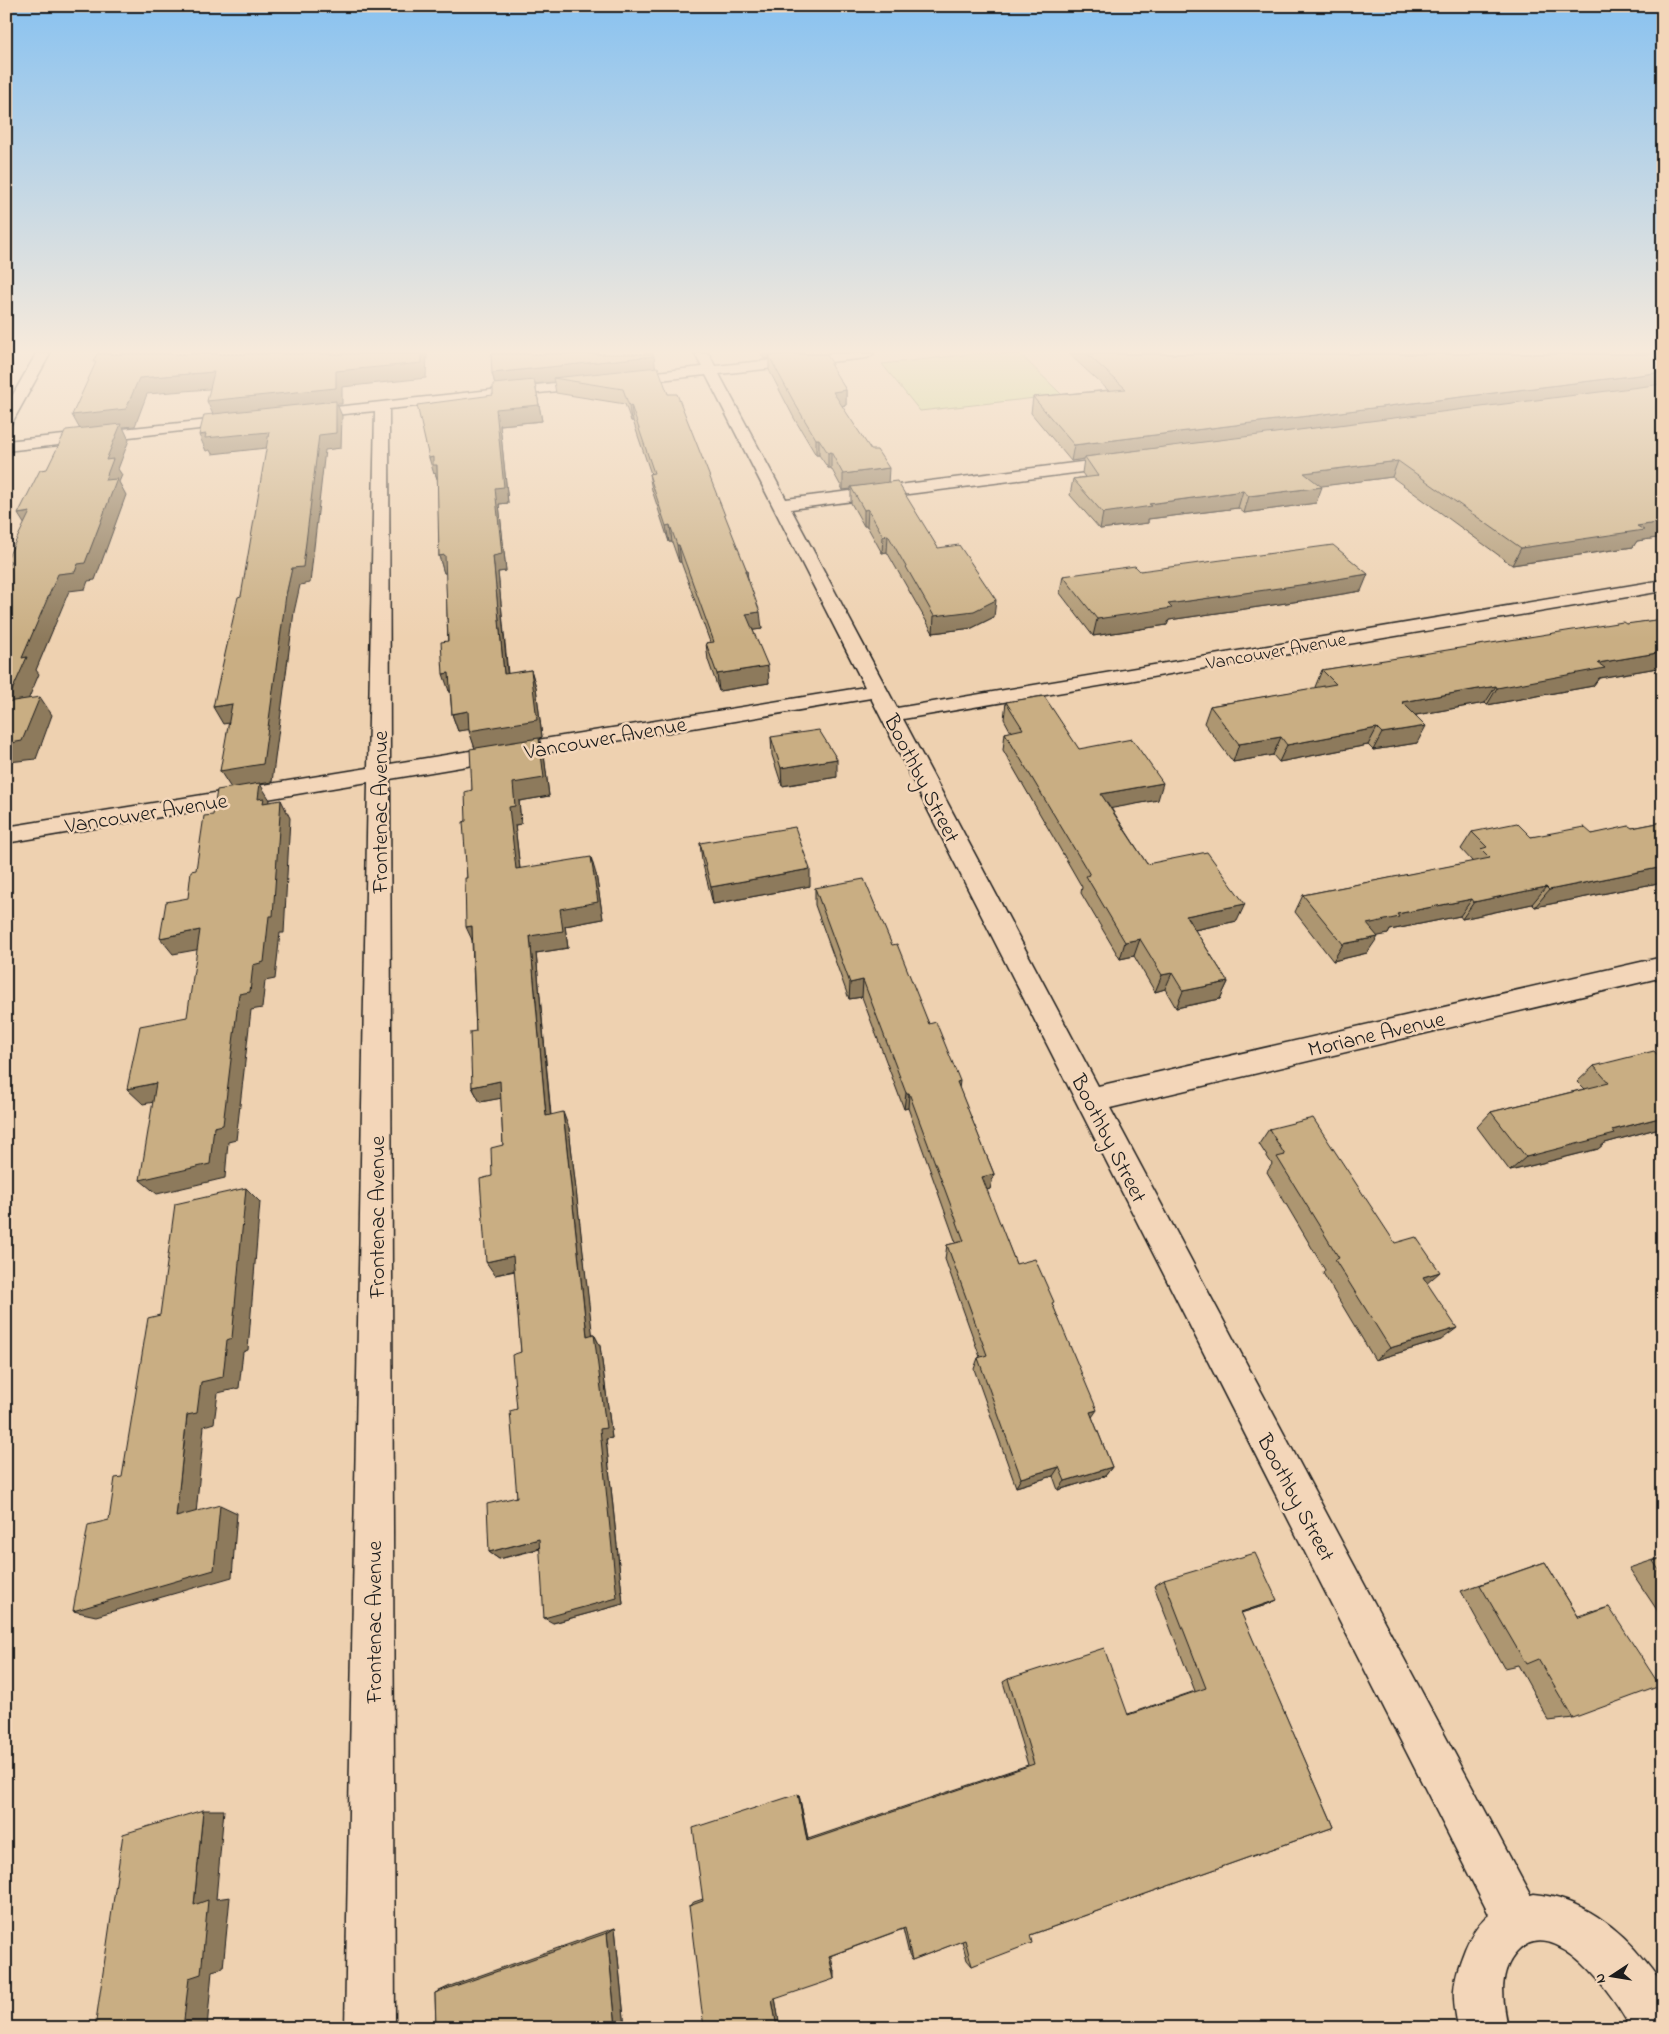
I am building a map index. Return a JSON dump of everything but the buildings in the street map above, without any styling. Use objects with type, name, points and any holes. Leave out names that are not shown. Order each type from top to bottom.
[{"type":"street","name":"Frontenac Avenue","points":[[370,2028],[382,449]]},
{"type":"street","name":"Boothby Street","points":[[752,449],[1518,1921]]},
{"type":"street","points":[[781,505],[1138,460]]},
{"type":"street","name":"Vancouver Avenue","points":[[6,834],[379,774],[884,703],[1663,585]]},
{"type":"street","name":"Moriane Avenue","points":[[1090,1100],[1663,967]]},
{"type":"street","points":[[1483,2028],[1478,1991],[1484,1958],[1497,1935],[1518,1921],[1542,1918],[1568,1926],[1596,1944],[1623,1969],[1655,2008]]}]
